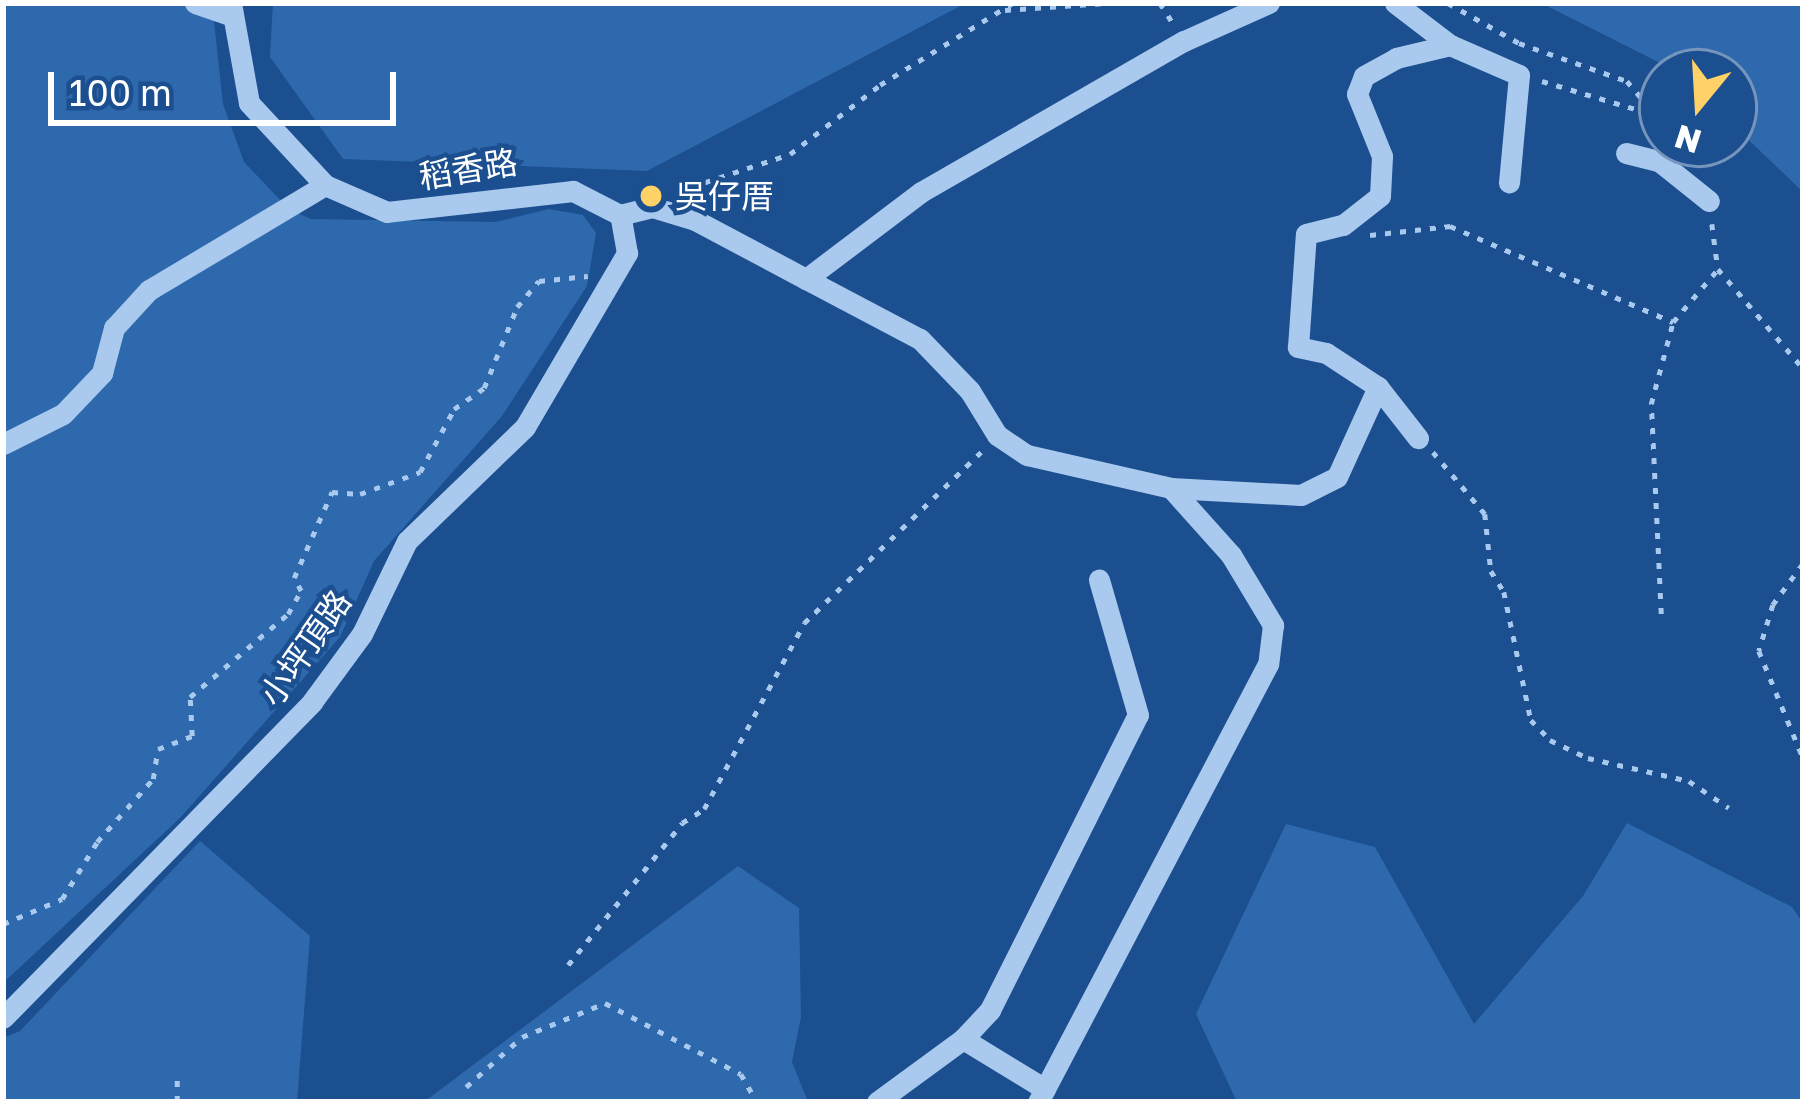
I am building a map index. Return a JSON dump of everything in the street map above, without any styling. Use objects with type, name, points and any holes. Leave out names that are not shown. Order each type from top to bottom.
[{"type":"street","points":[[195,3],[232,9]]},
{"type":"street","points":[[806,279],[921,192],[1184,41],[1269,3]]},
{"type":"street","points":[[1395,3],[1450,45],[1519,75],[1509,183]]},
{"type":"street","name":"稻香路","points":[[232,9],[249,103],[325,185],[387,212],[550,188],[596,197],[620,214]]},
{"type":"street","points":[[1418,439],[1378,386],[1326,353],[1298,347],[1306,234],[1343,225],[1380,196],[1382,156],[1357,94],[1364,76],[1396,58],[1450,45]]},
{"type":"street","points":[[1627,153],[1659,161],[1709,200]]},
{"type":"street","points":[[3,444],[62,414],[102,374],[114,328],[149,290],[325,185]]},
{"type":"street","points":[[620,214],[652,207],[695,220],[920,339],[970,391],[997,435],[1028,455],[1171,488],[1301,496],[1337,477],[1378,386]]},
{"type":"street","name":"小坪頂路","points":[[3,1018],[312,702],[362,634],[407,541],[502,457],[617,272],[628,233],[620,214]]},
{"type":"street","points":[[963,1039],[1041,1095],[1268,664],[1273,625],[1232,555],[1171,488]]},
{"type":"street","points":[[877,1102],[963,1039],[990,1010],[1138,715],[1099,580]]},
{"type":"path","points":[[652,207],[729,170],[790,154],[880,85],[1013,3]]},
{"type":"path","points":[[1005,10],[1106,3]]},
{"type":"path","points":[[1448,3],[1519,43],[1627,80],[1638,92]]},
{"type":"path","points":[[1519,75],[1638,109]]},
{"type":"path","points":[[1697,168],[1709,200],[1718,269],[1803,368]]},
{"type":"path","points":[[1343,225],[1363,235],[1450,226],[1673,322]]},
{"type":"path","points":[[1660,614],[1651,404],[1673,322],[1718,269]]},
{"type":"path","points":[[3,924],[62,899],[97,842],[153,779],[158,749],[192,736],[190,698],[288,614],[301,591],[294,578],[332,492],[360,494],[420,472],[454,409],[484,388],[517,307],[539,281],[617,272]]},
{"type":"path","points":[[568,965],[682,823],[704,808],[804,622],[997,435]]},
{"type":"path","points":[[1418,439],[1485,514],[1491,572],[1504,592],[1531,719],[1550,740],[1588,758],[1689,781],[1729,808]]},
{"type":"path","points":[[1803,564],[1773,604],[1759,651],[1803,758]]},
{"type":"path","points":[[466,1087],[522,1036],[605,1003],[741,1074],[757,1102]]},
{"type":"path","points":[[176,1102],[177,1080]]},
{"type":"shaded area","points":[[3,3],[212,3],[223,104],[244,162],[289,209],[311,219],[496,222],[549,209],[583,215],[596,233],[587,286],[502,416],[374,561],[340,637],[180,818],[3,983]]},
{"type":"shaded area","points":[[273,3],[966,3],[647,171],[343,159],[270,57]]},
{"type":"shaded area","points":[[1541,3],[1803,3],[1803,192],[1758,149],[1758,48],[1638,48],[1638,52]]},
{"type":"shaded area","points":[[1627,823],[1792,907],[1803,923],[1803,1102],[1237,1102],[1196,1014],[1286,824],[1375,847],[1474,1024],[1583,896]]},
{"type":"shaded area","points":[[200,841],[310,936],[297,1102],[3,1102],[3,1038],[20,1031]]},
{"type":"shaded area","points":[[738,866],[799,908],[801,1017],[792,1062],[808,1102],[424,1102]]},
{"type":"place","name":"吳仔厝","points":[[651,196]]}]
